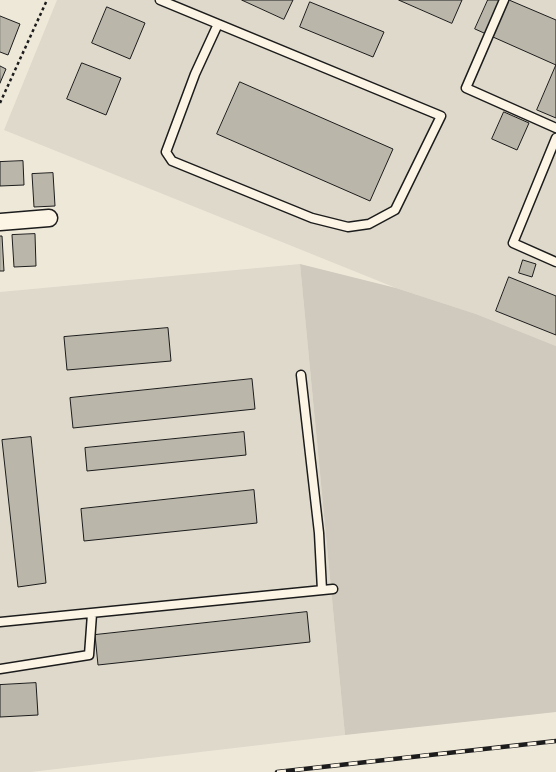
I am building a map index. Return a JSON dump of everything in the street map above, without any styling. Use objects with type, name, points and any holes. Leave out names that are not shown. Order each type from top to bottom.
[{"type":"street","points":[[0,222],[49,218]]},
{"type":"lane","points":[[160,0],[441,116],[395,210],[369,224],[348,227],[312,218],[172,161],[166,152],[192,81],[218,24]]},
{"type":"lane","points":[[504,0],[466,88],[556,128]]},
{"type":"lane","points":[[556,138],[513,244],[556,262]]},
{"type":"lane","points":[[301,375],[319,533],[322,590]]},
{"type":"lane","points":[[0,622],[332,590]]},
{"type":"lane","points":[[0,669],[89,655],[92,614]]},
{"type":"path","points":[[0,103],[47,0]]},
{"type":"shaded area","points":[[57,0],[556,0],[556,346],[476,314],[396,288],[4,130]]},
{"type":"shaded area","points":[[300,264],[345,735],[31,772],[0,772],[0,292]]},
{"type":"shaded area","points":[[300,264],[396,288],[476,314],[556,346],[556,712],[345,735]]},
{"type":"building","points":[[242,0],[293,0],[284,19]]},
{"type":"building","points":[[399,0],[462,0],[452,23]]},
{"type":"building","points":[[488,0],[509,0],[556,20],[556,65],[475,29]]},
{"type":"building","points":[[310,2],[384,32],[373,57],[300,27]]},
{"type":"building","points":[[107,7],[145,23],[130,59],[92,43]]},
{"type":"building","points":[[0,16],[20,24],[8,55],[0,52]]},
{"type":"building","points":[[82,63],[121,78],[106,115],[67,99]]},
{"type":"building","points":[[556,65],[556,118],[537,110]]},
{"type":"building","points":[[0,66],[6,69],[0,83]]},
{"type":"building","points":[[240,82],[393,149],[370,201],[217,134]]},
{"type":"building","points":[[504,112],[529,123],[517,150],[492,139]]},
{"type":"building","points":[[23,161],[24,185],[0,186],[0,162]]},
{"type":"building","points":[[53,173],[55,206],[34,207],[32,174]]},
{"type":"building","points":[[35,234],[36,266],[14,267],[12,235]]},
{"type":"building","points":[[0,236],[2,236],[4,271],[0,271]]},
{"type":"building","points":[[523,260],[536,264],[532,277],[519,273]]},
{"type":"building","points":[[509,277],[556,296],[556,335],[496,311]]},
{"type":"building","points":[[168,328],[171,361],[67,370],[64,337]]},
{"type":"building","points":[[252,379],[255,409],[73,428],[70,398]]},
{"type":"building","points":[[244,432],[246,455],[87,471],[85,448]]},
{"type":"building","points":[[31,437],[46,583],[18,587],[2,440]]},
{"type":"building","points":[[254,490],[257,523],[84,541],[81,509]]},
{"type":"building","points":[[307,612],[310,642],[98,665],[95,635]]},
{"type":"building","points":[[36,683],[38,715],[0,717],[0,685]]},
{"type":"railway","points":[[277,772],[556,741]]}]
